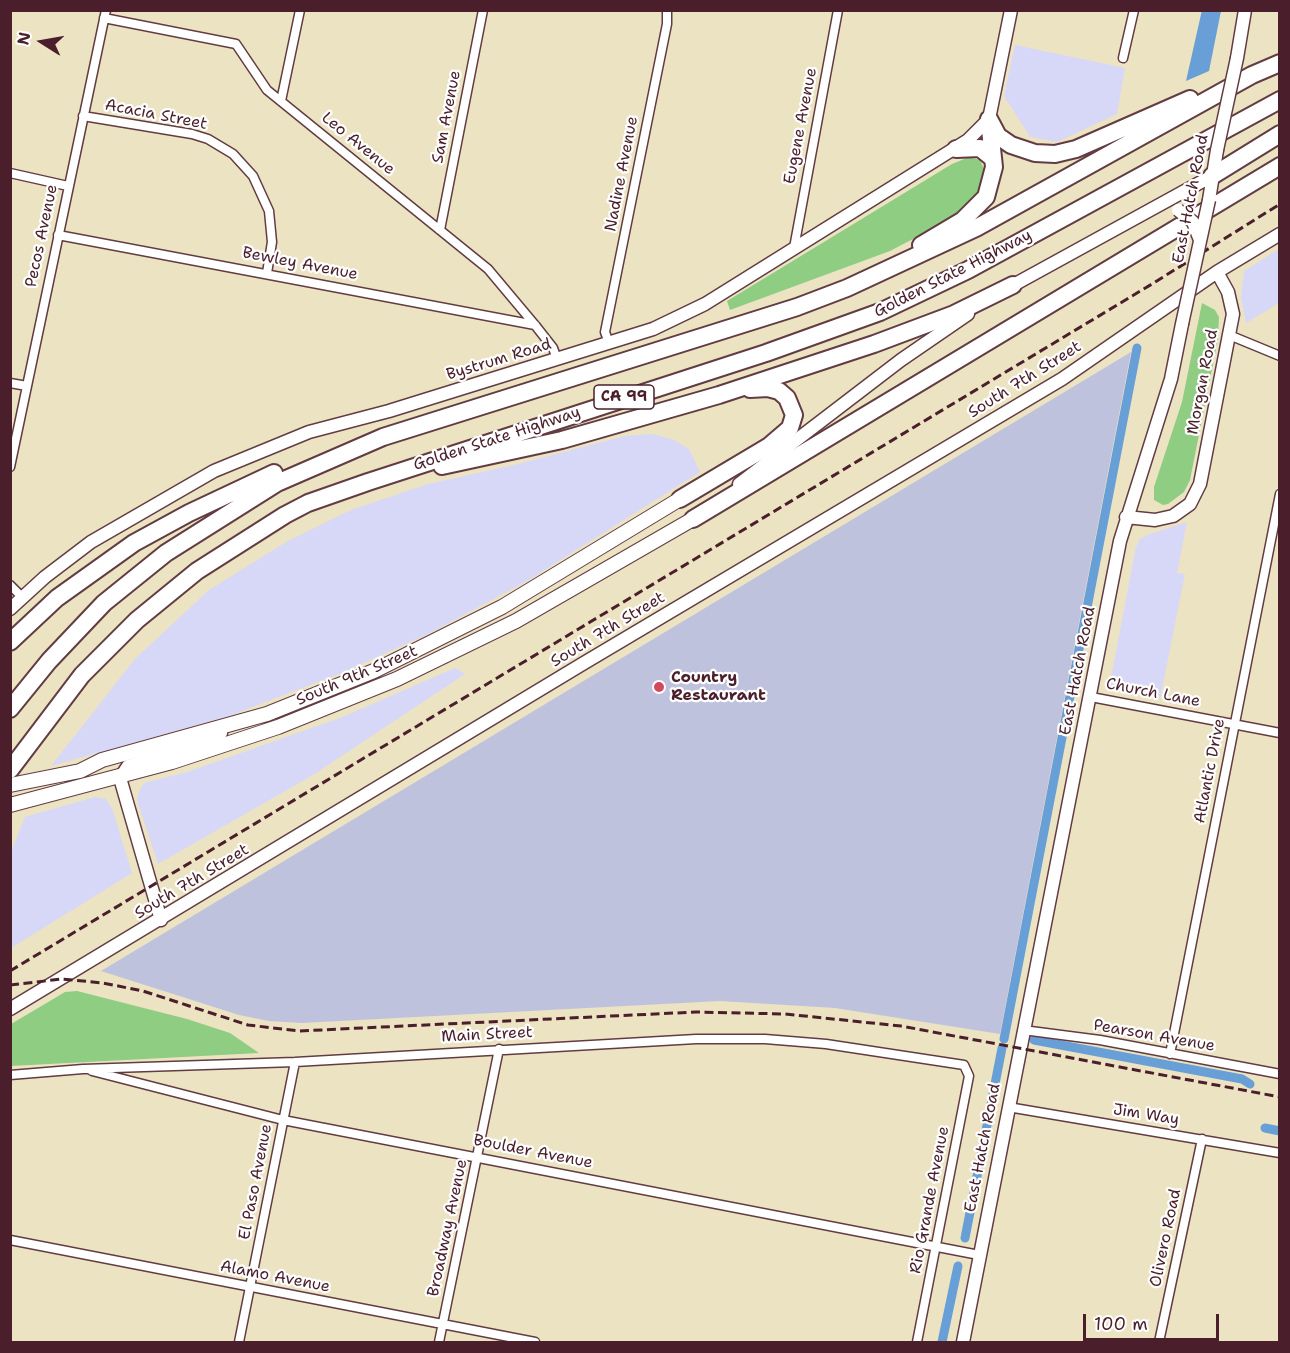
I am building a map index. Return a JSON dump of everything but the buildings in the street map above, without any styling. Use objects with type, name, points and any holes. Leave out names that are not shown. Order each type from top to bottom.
[{"type":"highway","name":"Golden State Highway","points":[[10,710],[76,631],[104,603],[166,553],[277,483],[383,437],[797,307],[847,288],[976,228],[1252,75],[1280,63]]},
{"type":"highway","points":[[989,119],[998,136],[1011,145],[1035,153],[1055,154],[1076,149],[1196,96],[1252,75]]},
{"type":"highway","name":"Golden State Highway","points":[[15,764],[82,675],[109,646],[166,594],[229,548],[285,515],[308,503],[368,482],[766,353],[880,312],[968,270],[1280,100]]},
{"type":"highway","points":[[847,288],[974,212],[991,187],[994,167],[991,157],[989,119]]},
{"type":"highway","points":[[1212,176],[1280,134]]},
{"type":"highway","points":[[956,149],[980,148],[991,157]]},
{"type":"highway","points":[[693,519],[1280,166]]},
{"type":"highway","points":[[368,482],[562,440],[719,394],[873,344],[954,314],[1012,285]]},
{"type":"highway","points":[[680,499],[770,446],[790,428],[794,415],[791,404],[779,391],[756,388],[719,394]]},
{"type":"highway","points":[[10,642],[83,578],[162,527],[296,462],[383,437]]},
{"type":"main road","name":"South 9th Street","points":[[10,785],[80,771],[102,760],[267,714],[390,663],[502,607],[680,499]]},
{"type":"main road","name":"South 9th Street","points":[[10,806],[120,778],[278,727],[397,679],[516,621],[693,519]]},
{"type":"main road","points":[[390,663],[397,679]]},
{"type":"main road","points":[[80,771],[100,770],[120,778]]},
{"type":"street","points":[[281,101],[300,10]]},
{"type":"street","name":"Sam Avenue","points":[[440,230],[483,10]]},
{"type":"street","name":"Nadine Avenue","points":[[609,343],[605,332],[667,24],[667,10]]},
{"type":"street","name":"Eugene Avenue","points":[[794,248],[838,10]]},
{"type":"street","points":[[989,119],[1011,10]]},
{"type":"street","points":[[1123,58],[1134,10]]},
{"type":"street","name":"East Hatch Road","points":[[963,1342],[1126,517],[1171,379],[1209,200],[1245,10]]},
{"type":"street","name":"Leo Avenue","points":[[105,14],[236,44],[267,90],[488,269],[553,348],[558,359]]},
{"type":"street","name":"Pecos Avenue","points":[[10,467],[105,14]]},
{"type":"street","name":"Acacia Street","points":[[83,116],[192,134],[208,139],[233,154],[257,181],[269,211],[272,242],[267,273]]},
{"type":"street","name":"Bystrum Road","points":[[10,609],[91,542],[214,471],[309,432],[389,411],[558,359],[653,329],[689,313],[956,149],[989,119]]},
{"type":"street","points":[[10,173],[68,186]]},
{"type":"street","points":[[693,519],[901,360],[1012,285],[1212,176]]},
{"type":"street","points":[[1147,211],[1163,208],[1178,210],[1192,222],[1200,240]]},
{"type":"street","points":[[1218,272],[1280,234]]},
{"type":"street","name":"Bewley Avenue","points":[[58,235],[535,325]]},
{"type":"street","name":"Morgan Road","points":[[1126,517],[1155,520],[1173,516],[1190,504],[1196,495],[1233,314],[1231,302],[1218,272]]},
{"type":"street","name":"South 7th Street","points":[[10,1009],[584,663],[1062,379],[1218,272]]},
{"type":"street","points":[[1229,335],[1280,356]]},
{"type":"street","points":[[10,383],[27,386]]},
{"type":"street","name":"Atlantic Drive","points":[[1170,1054],[1280,494]]},
{"type":"street","points":[[10,585],[22,598]]},
{"type":"street","name":"Church Lane","points":[[1091,697],[1280,733]]},
{"type":"street","points":[[161,920],[120,778],[128,766],[194,745],[267,714]]},
{"type":"street","name":"Pearson Avenue","points":[[1023,1030],[1280,1074]]},
{"type":"street","name":"Main Street","points":[[10,1075],[83,1069],[295,1062],[499,1049],[765,1039],[826,1044],[963,1065]]},
{"type":"street","name":"Broadway Avenue","points":[[439,1342],[499,1049]]},
{"type":"street","name":"El Paso Avenue","points":[[239,1342],[295,1062]]},
{"type":"street","name":"Rio Grande Avenue","points":[[917,1342],[969,1076],[963,1065]]},
{"type":"street","name":"Boulder Avenue","points":[[83,1069],[283,1120],[979,1255]]},
{"type":"street","name":"Jim Way","points":[[1008,1107],[1280,1153]]},
{"type":"street","name":"Olivero Road","points":[[1160,1342],[1202,1139]]},
{"type":"street","name":"Alamo Avenue","points":[[10,1240],[535,1342]]},
{"type":"shaded area","points":[[1015,45],[1125,68],[1117,114],[1057,142],[1030,137],[1004,96]]},
{"type":"shaded area","points":[[1279,249],[1279,303],[1246,323],[1241,297],[1244,271]]},
{"type":"shaded area","points":[[1131,352],[1000,1034],[835,1008],[720,1001],[302,1023],[269,1021],[239,1015],[101,971]]},
{"type":"shaded area","points":[[651,434],[672,439],[689,449],[700,472],[527,581],[430,633],[344,672],[229,716],[51,766],[135,659],[209,590],[288,541],[351,510],[428,484],[514,465],[625,436]]},
{"type":"shaded area","points":[[1187,522],[1177,573],[1185,574],[1160,699],[1116,691],[1110,683],[1136,547],[1140,539],[1147,535]]},
{"type":"shaded area","points":[[455,668],[465,674],[313,775],[158,864],[137,800],[144,783],[187,772],[340,718]]},
{"type":"shaded area","points":[[95,797],[106,799],[112,808],[132,873],[11,948],[10,855],[25,817]]},
{"type":"green space","points":[[969,157],[980,160],[985,171],[979,195],[957,216],[890,251],[730,310],[727,301],[952,164]]},
{"type":"green space","points":[[1202,303],[1215,310],[1219,317],[1218,339],[1190,480],[1184,492],[1163,505],[1154,500],[1154,487],[1182,402]]},
{"type":"green space","points":[[77,991],[187,1019],[230,1033],[259,1053],[11,1066],[11,1024],[65,992]]},
{"type":"water","points":[[1202,10],[1221,11],[1209,71],[1186,81]]},
{"type":"waterway","points":[[1004,1039],[1137,348]]},
{"type":"waterway","points":[[1034,1040],[1242,1079],[1250,1084]]},
{"type":"waterway","points":[[965,1238],[1002,1048]]},
{"type":"waterway","points":[[1265,1128],[1280,1131]]},
{"type":"waterway","points":[[942,1342],[958,1266]]},
{"type":"railway","points":[[10,971],[1152,284],[1280,204]]},
{"type":"railway","points":[[10,985],[62,979],[103,983],[143,991],[248,1025],[299,1031],[696,1012],[785,1014],[901,1026],[1280,1097]]},
{"type":"place","name":"Country Restaurant","points":[[659,687]]}]
